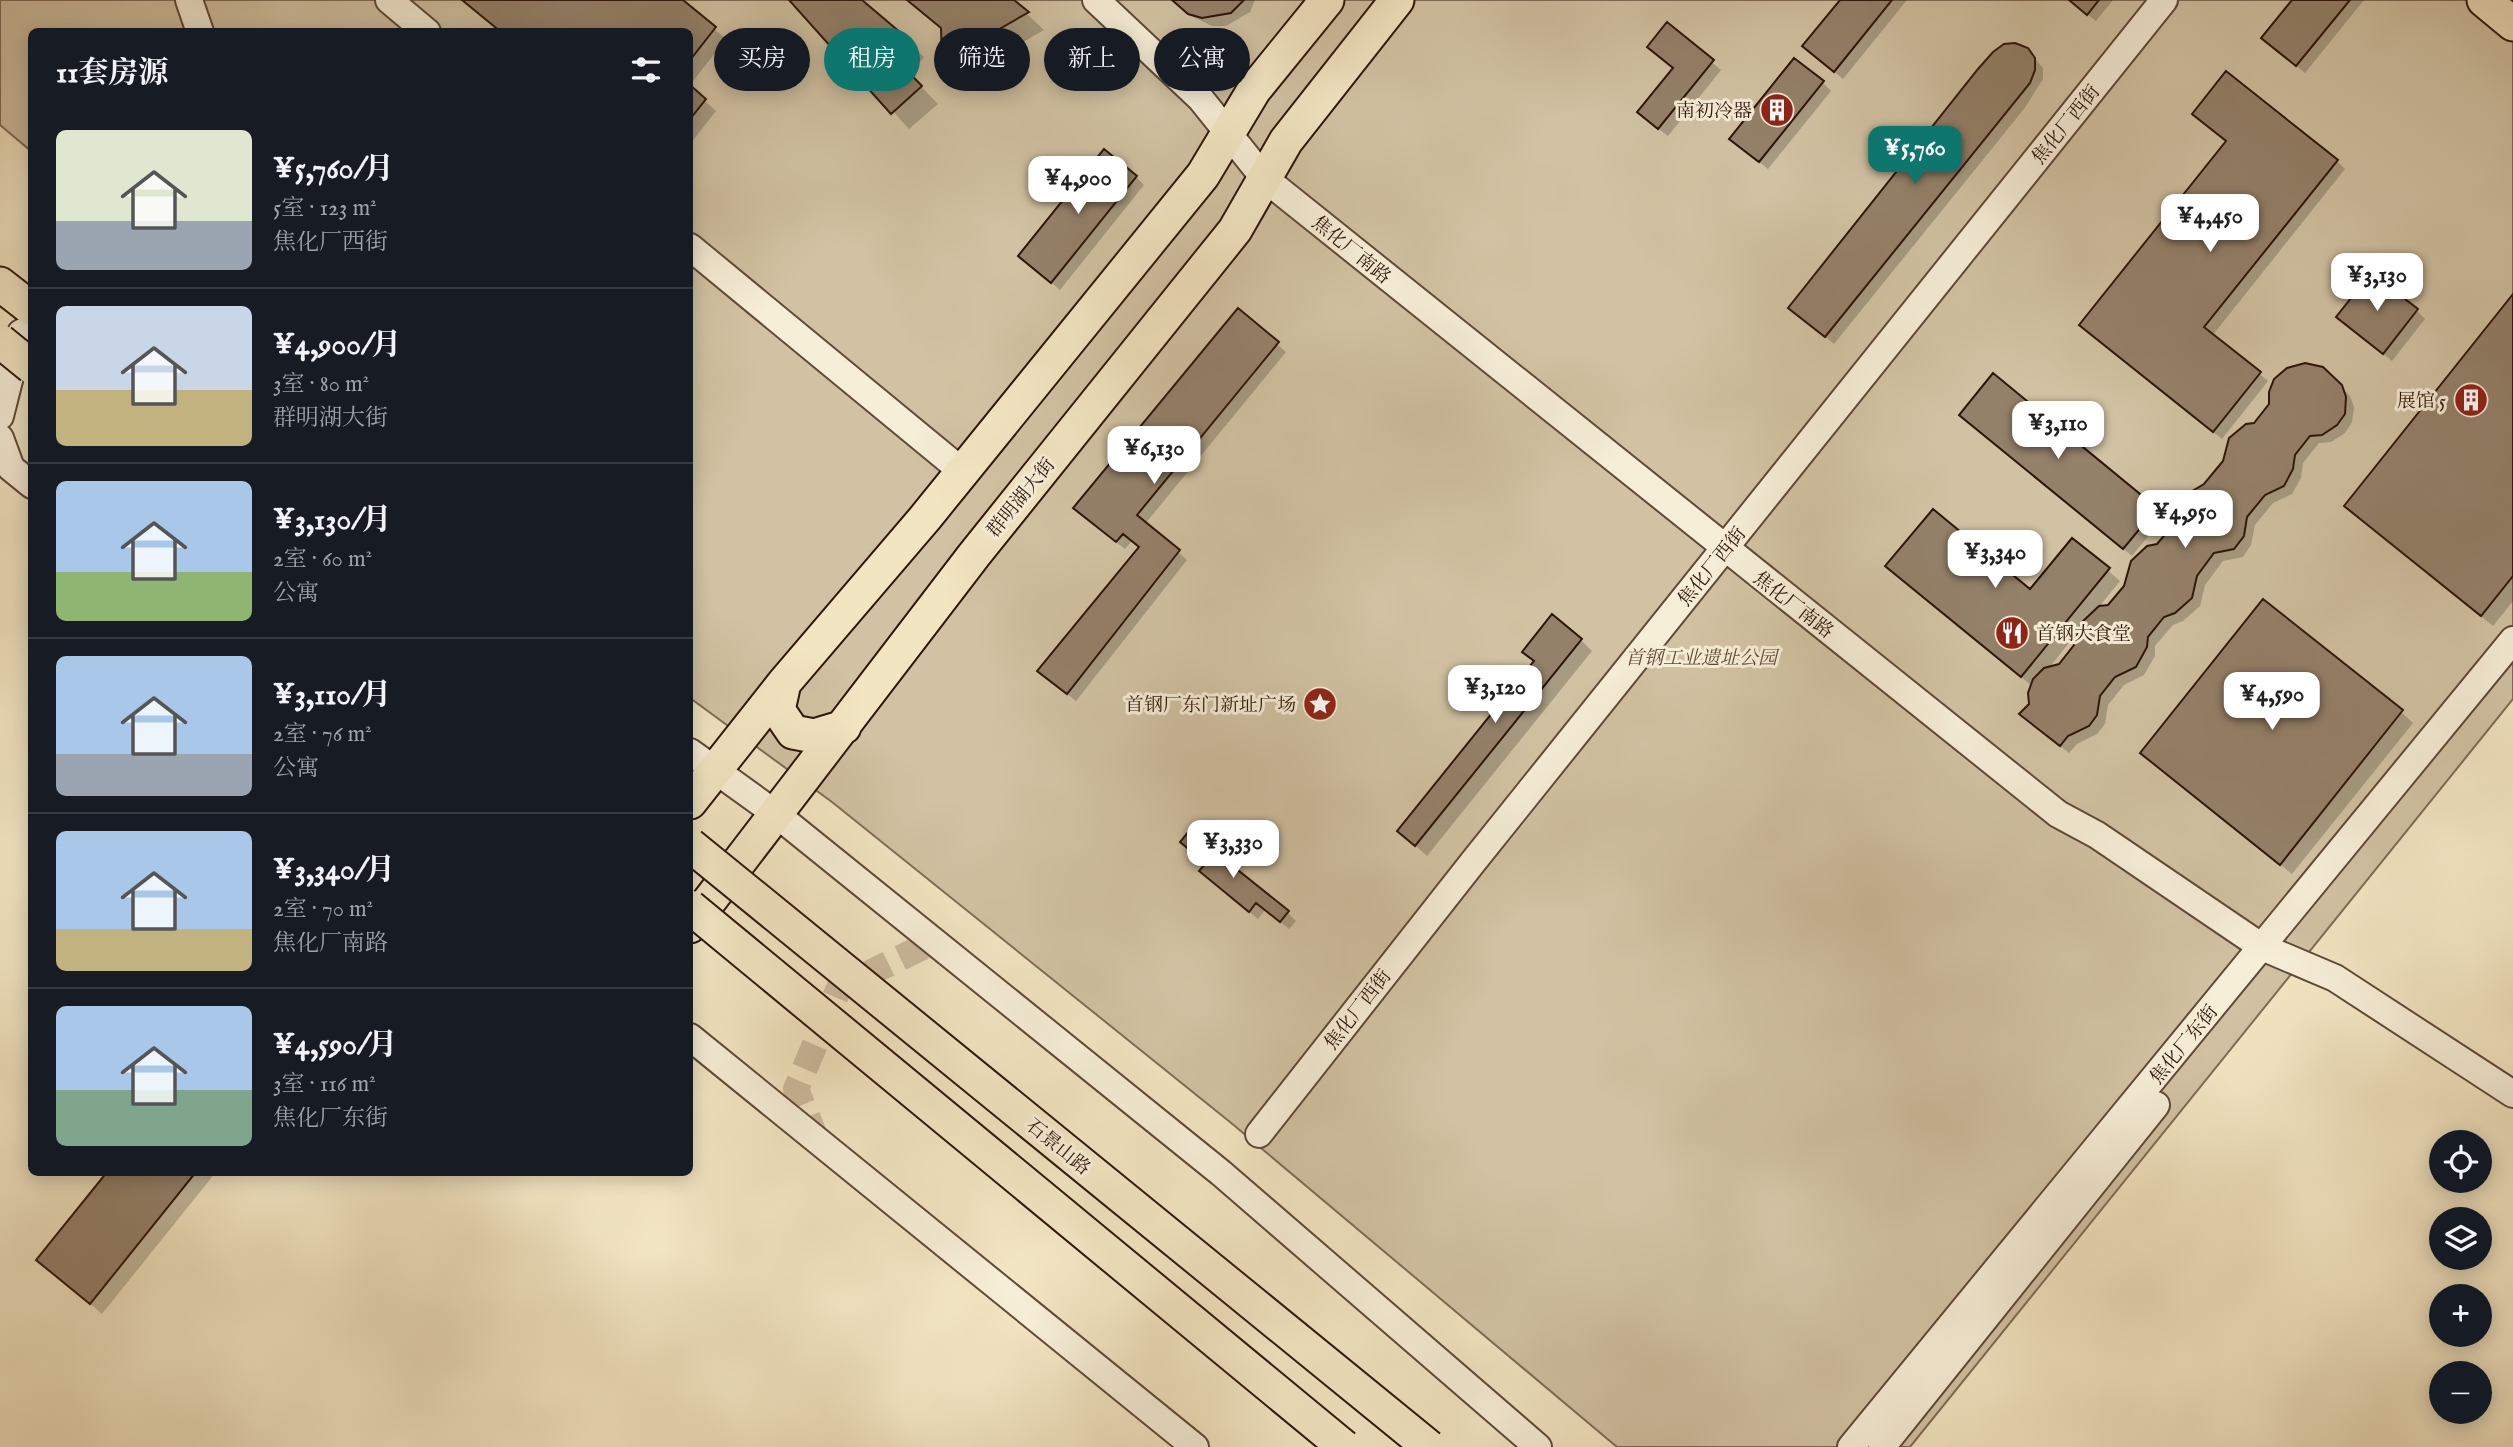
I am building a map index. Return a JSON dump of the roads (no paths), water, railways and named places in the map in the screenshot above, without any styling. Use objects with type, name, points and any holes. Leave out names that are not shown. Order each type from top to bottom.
[{"type":"main road","points":[[693,793],[702,762],[784,683],[963,471],[1203,175],[1254,90],[1327,0]]},
{"type":"main road","name":"群明湖大街","points":[[693,922],[974,555],[1235,230],[1286,141],[1397,0]]},
{"type":"main road","points":[[2484,0],[2513,24]]},
{"type":"main road","points":[[0,284],[21,328],[28,353]]},
{"type":"main road","points":[[784,683],[778,710],[793,732],[814,736],[844,727]]},
{"type":"main road","name":"石景山路","points":[[693,847],[1429,1447]]},
{"type":"main road","points":[[693,909],[1344,1447]]},
{"type":"street","points":[[189,0],[199,28]]},
{"type":"street","points":[[389,0],[422,28]]},
{"type":"street","name":"焦化厂南路","points":[[1096,0],[1200,98],[1264,178],[2058,814],[2098,835],[2269,951],[2335,978],[2513,1094]]},
{"type":"street","name":"焦化厂西街","points":[[1259,1134],[2164,0]]},
{"type":"street","points":[[693,249],[963,471]]},
{"type":"street","points":[[0,416],[21,328]]},
{"type":"street","points":[[0,438],[11,468],[28,482]]},
{"type":"street","name":"焦化厂东街","points":[[1881,1447],[2513,640]]},
{"type":"street","name":"焦化厂东街","points":[[1852,1447],[2269,951],[2513,667]]},
{"type":"street","points":[[702,762],[776,814],[1221,1173],[1538,1447]]},
{"type":"street","points":[[693,1039],[1195,1447]]},
{"type":"tunnel","points":[[817,1141],[796,1089],[839,988],[935,941]]},
{"type":"place","name":"南初冷器","points":[[1777,110]]},
{"type":"place","name":"展馆 5","points":[[2471,400]]},
{"type":"place","name":"首钢大食堂","points":[[2012,633]]},
{"type":"place","name":"首钢厂东门新址广场","points":[[1320,704]]},
{"type":"park label","name":"首钢工业遗址公园","points":[[1701,657]]}]
